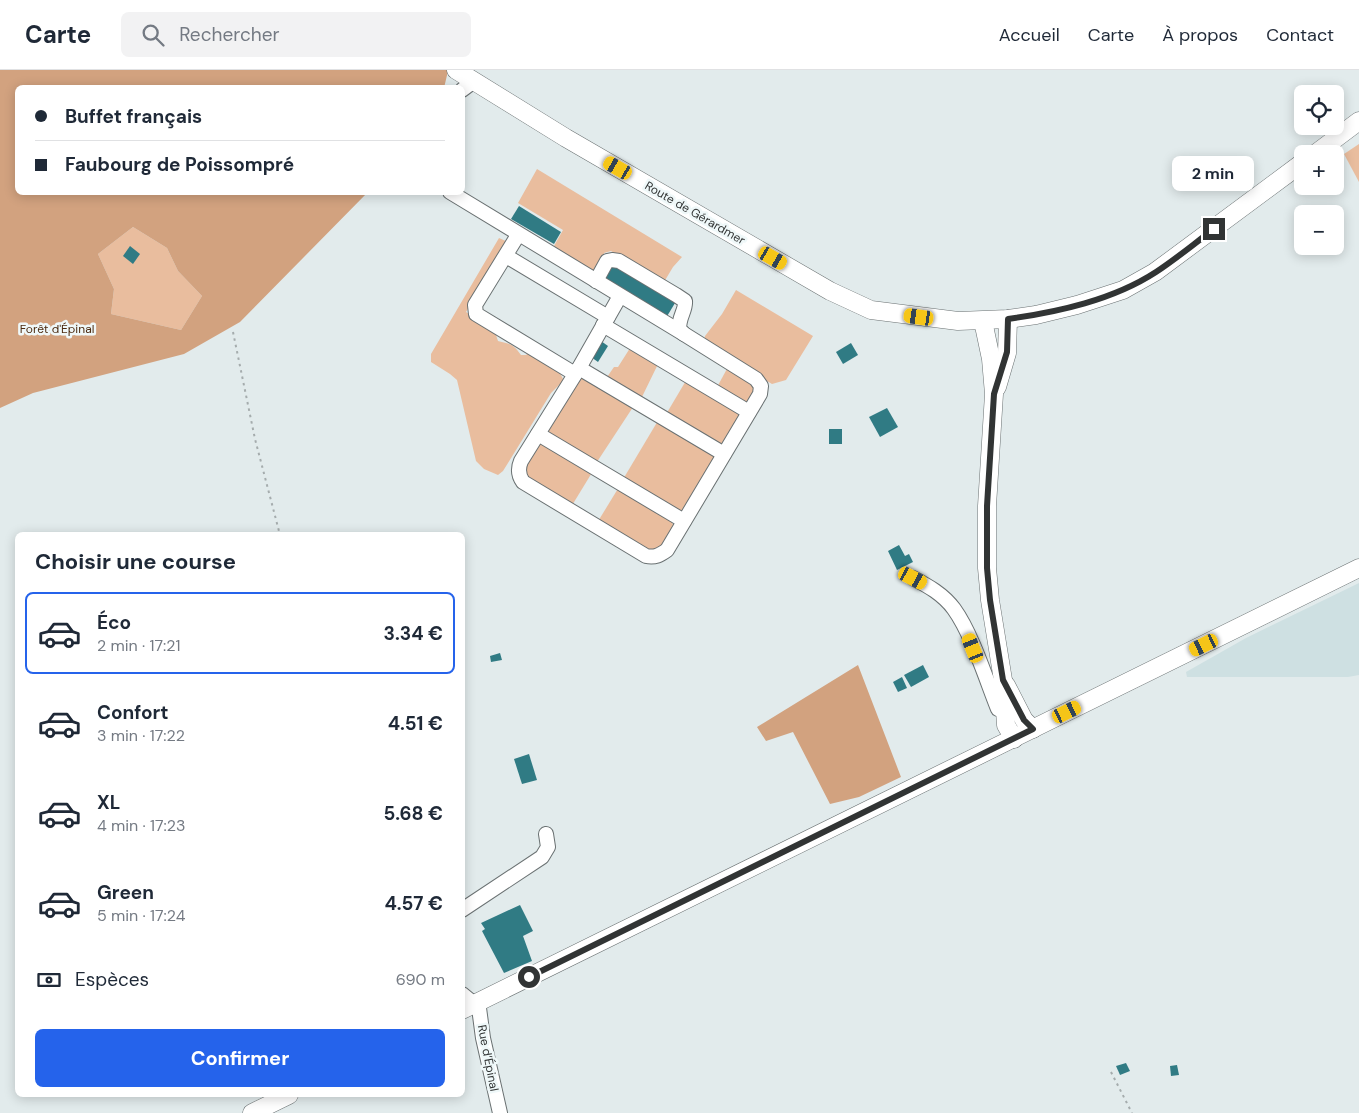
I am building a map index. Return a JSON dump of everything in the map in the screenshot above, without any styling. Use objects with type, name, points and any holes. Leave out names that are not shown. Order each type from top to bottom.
[{"type":"main road","name":"Route de Gérardmer","points":[[456,70],[468,86],[566,138],[830,291],[870,310],[958,321],[982,321],[1036,315],[1123,290],[1156,272],[1294,169]]},
{"type":"main road","points":[[1328,145],[1359,121]]},
{"type":"main road","points":[[994,394],[1007,352],[1008,319]]},
{"type":"main road","points":[[982,321],[991,359],[994,394],[987,506],[987,568],[990,600],[1003,680],[1006,725],[1014,739]]},
{"type":"main road","points":[[467,1002],[1014,739],[1359,568]]},
{"type":"main road","points":[[987,752],[996,722],[1003,680]]},
{"type":"main road","points":[[1003,680],[1024,720],[1033,729]]},
{"type":"main road","points":[[252,1113],[285,1097]]},
{"type":"street","points":[[455,195],[684,334],[756,380],[761,386],[760,394],[750,412],[667,550],[661,555],[653,557],[646,556],[523,482],[520,478],[519,466],[620,296]]},
{"type":"street","points":[[518,235],[475,305],[476,314],[724,454]]},
{"type":"street","points":[[506,256],[750,412]]},
{"type":"street","points":[[596,281],[608,261],[619,261],[676,295],[685,301],[686,306],[679,319],[679,329],[684,334]]},
{"type":"street","points":[[538,434],[684,521]]},
{"type":"street","points":[[913,578],[935,590],[953,608],[967,633],[998,709]]},
{"type":"street","points":[[465,908],[542,857],[548,847],[546,834]]},
{"type":"street","name":"Rue d’Épinal","points":[[467,1002],[479,1008],[483,1038],[500,1113]]},
{"type":"path","points":[[233,332],[254,439],[279,532]]},
{"type":"path","points":[[1111,1072],[1132,1113]]},
{"type":"shaded area","points":[[1359,144],[1359,182],[1344,154]]},
{"type":"shaded area","points":[[537,169],[682,257],[664,282],[611,251],[604,253],[602,264],[593,271],[579,264],[575,259],[563,255],[554,246],[563,230],[518,203]]},
{"type":"shaded area","points":[[133,227],[167,248],[178,271],[202,296],[181,330],[111,314],[114,289],[98,254]]},
{"type":"shaded area","points":[[499,238],[508,242],[466,312],[497,332],[498,341],[511,345],[521,355],[526,355],[529,352],[558,369],[563,379],[551,393],[503,471],[498,475],[484,469],[476,461],[457,380],[431,362],[431,354]]},
{"type":"shaded area","points":[[736,290],[813,336],[786,380],[772,384],[706,345],[704,342],[705,336],[722,314]]},
{"type":"shaded area","points":[[632,345],[659,362],[640,401],[605,380],[614,367],[618,367]]},
{"type":"shaded area","points":[[728,367],[754,386],[753,400],[743,404],[716,389]]},
{"type":"shaded area","points":[[583,376],[635,404],[595,465],[549,432],[548,428],[572,382]]},
{"type":"shaded area","points":[[687,379],[738,413],[739,417],[727,442],[716,445],[665,416]]},
{"type":"shaded area","points":[[659,419],[712,453],[715,458],[686,510],[682,512],[622,481]]},
{"type":"shaded area","points":[[544,443],[593,471],[571,507],[526,481],[522,469],[540,444]]},
{"type":"shaded area","points":[[619,487],[671,519],[674,528],[663,550],[652,554],[597,523]]},
{"type":"shaded area","points":[[1359,583],[1359,675],[1348,677],[1187,677],[1186,672],[1246,638]]},
{"type":"green space","name":"Forêt d'Épinal","points":[[0,70],[448,71],[445,85],[15,85],[15,195],[365,195],[240,322],[184,354],[33,393],[0,408]],"holes":[[[133,227],[167,248],[178,271],[202,296],[181,330],[111,314],[114,289],[98,254]]]},
{"type":"green space","points":[[858,665],[901,777],[859,797],[830,804],[793,732],[766,741],[757,727]]},
{"type":"building","points":[[519,206],[561,232],[554,244],[511,219]]},
{"type":"building","points":[[130,246],[140,254],[133,264],[123,256]]},
{"type":"building","points":[[613,265],[675,303],[666,318],[604,279]]},
{"type":"building","points":[[601,341],[608,346],[598,362],[591,357]]},
{"type":"building","points":[[851,343],[858,355],[843,364],[836,352]]},
{"type":"building","points":[[887,408],[898,427],[880,437],[869,417]]},
{"type":"building","points":[[829,429],[842,429],[842,444],[829,444]]},
{"type":"building","points":[[899,545],[905,556],[909,554],[913,562],[897,570],[888,551]]},
{"type":"building","points":[[500,653],[502,660],[491,662],[490,656]]},
{"type":"building","points":[[923,665],[929,677],[911,687],[904,675]]},
{"type":"building","points":[[902,677],[907,688],[898,692],[893,682]]},
{"type":"building","points":[[529,754],[537,780],[522,784],[514,759]]},
{"type":"building","points":[[520,905],[533,931],[523,936],[532,961],[504,973],[482,931],[485,929],[481,923]]},
{"type":"building","points":[[1126,1063],[1130,1071],[1120,1075],[1116,1066]]},
{"type":"building","points":[[1177,1065],[1179,1075],[1171,1076],[1170,1066]]},
{"type":"route","points":[[529,977],[1033,729],[1024,720],[1003,680],[990,600],[987,568],[987,506],[994,394],[1007,352],[1008,319],[1036,315],[1077,305],[1123,290],[1156,272],[1214,229]]}]
